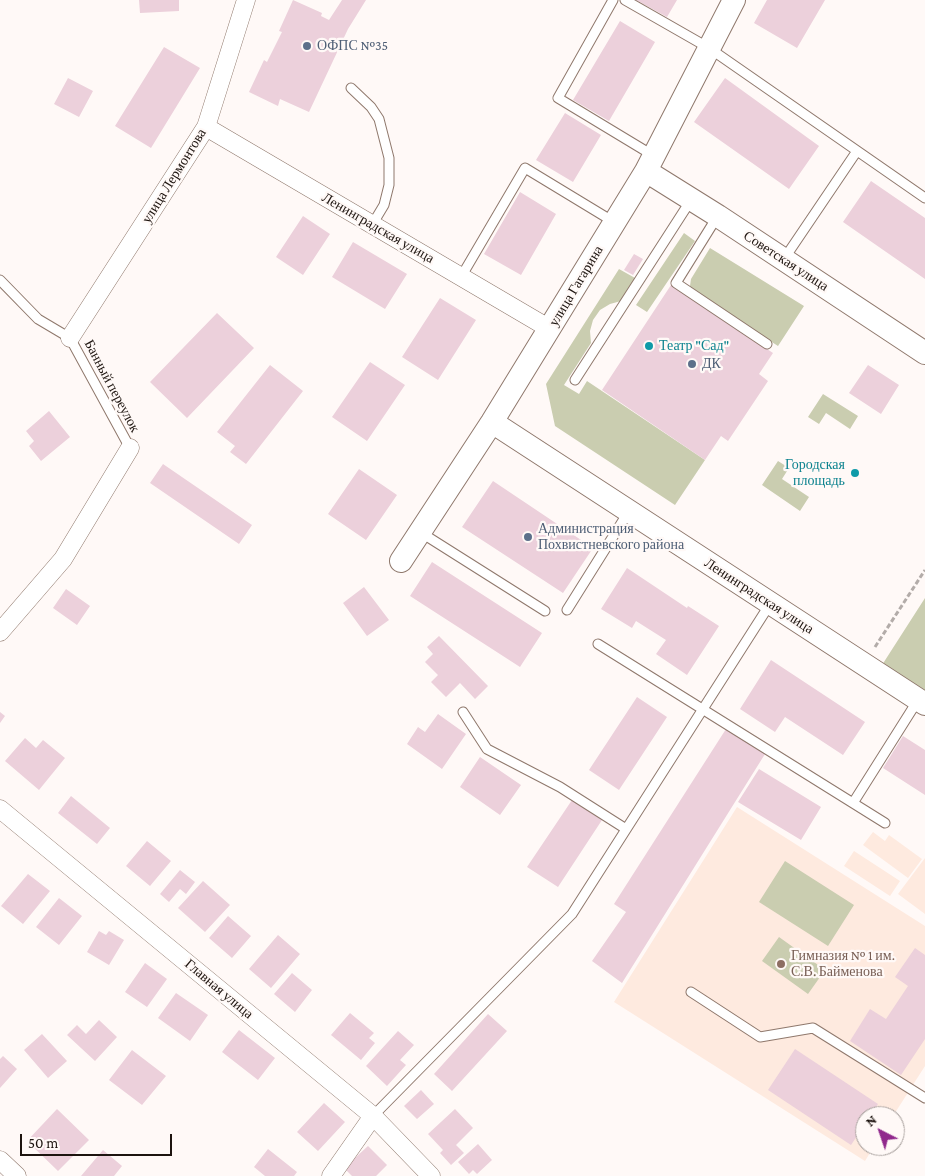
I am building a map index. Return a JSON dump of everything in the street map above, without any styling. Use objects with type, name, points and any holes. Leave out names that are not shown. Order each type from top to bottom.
[{"type":"street","name":"улица Лермонтова","points":[[70,338],[206,127],[246,0]]},
{"type":"street","name":"улица Гагарина","points":[[401,561],[492,422],[650,163],[734,0]]},
{"type":"street","name":"Ленинградская улица","points":[[206,127],[550,329]]},
{"type":"street","name":"Советская улица","points":[[650,163],[691,200],[925,353]]},
{"type":"street","name":"Ленинградская улица","points":[[492,422],[922,702]]},
{"type":"street","points":[[0,632],[63,559],[130,448]]},
{"type":"street","name":"Главная улица","points":[[0,809],[373,1116],[431,1176]]},
{"type":"street","points":[[331,1176],[373,1116]]},
{"type":"street","points":[[0,1160],[17,1176]]},
{"type":"lane","points":[[613,0],[558,98],[650,163]]},
{"type":"lane","points":[[624,0],[709,48],[925,198]]},
{"type":"lane","points":[[351,88],[371,107],[379,119],[389,158],[389,186],[384,205],[372,225]]},
{"type":"lane","points":[[784,260],[857,151]]},
{"type":"lane","points":[[461,277],[525,168],[614,222]]},
{"type":"lane","points":[[575,380],[691,200]]},
{"type":"lane","points":[[718,216],[676,283],[767,344]]},
{"type":"lane","name":"Банный переулок","points":[[0,280],[38,319],[70,338],[130,448]]},
{"type":"lane","points":[[567,610],[629,511]]},
{"type":"lane","points":[[420,532],[545,611]]},
{"type":"lane","points":[[373,1116],[572,914],[770,603]]},
{"type":"lane","points":[[598,644],[885,823]]},
{"type":"lane","points":[[853,803],[922,702]]},
{"type":"lane","points":[[463,712],[488,749],[560,788],[626,828]]},
{"type":"lane","points":[[691,992],[760,1037],[813,1028],[925,1098]]},
{"type":"path","points":[[864,664],[925,570]]},
{"type":"shaded area","name":"Гимназия № 1 им. С.В. Байменова","points":[[737,807],[925,926],[925,1066],[899,1106],[855,1106],[855,1155],[614,1002]]},
{"type":"shaded area","points":[[873,832],[885,841],[889,835],[922,859],[908,878],[863,845]]},
{"type":"shaded area","points":[[854,851],[900,881],[890,896],[844,866]]},
{"type":"shaded area","points":[[925,858],[925,914],[898,894]]},
{"type":"shaded area","name":"Гимназия № 1 им. С.В. Байменова","points":[[857,1156],[868,1156],[865,1161]]},
{"type":"green space","points":[[684,233],[695,241],[647,312],[636,305]]},
{"type":"green space","points":[[710,248],[804,306],[778,346],[695,292],[690,286],[691,279]]},
{"type":"green space","points":[[619,269],[635,278],[621,301],[610,304],[600,310],[593,320],[590,331],[591,343],[564,385],[579,394],[587,381],[705,460],[675,505],[555,426],[546,384]]},
{"type":"green space","points":[[823,394],[858,416],[850,429],[826,413],[819,424],[808,417]]},
{"type":"green space","points":[[778,461],[789,468],[782,479],[809,497],[800,511],[762,485]]},
{"type":"green space","points":[[925,598],[925,693],[882,665]]},
{"type":"green space","points":[[785,861],[854,905],[828,946],[759,902]]},
{"type":"green space","points":[[779,937],[825,970],[808,994],[762,961]]},
{"type":"building","points":[[139,0],[179,0],[179,11],[140,13]]},
{"type":"building","name":"ОФПС №35","points":[[293,0],[322,13],[321,16],[329,20],[342,0],[366,0],[348,29],[309,112],[280,99],[278,106],[249,92],[264,60],[267,62],[282,32],[279,31]]},
{"type":"building","points":[[636,0],[677,0],[667,17]]},
{"type":"building","points":[[767,0],[825,0],[797,48],[754,23]]},
{"type":"building","points":[[620,21],[655,42],[609,121],[573,100]]},
{"type":"building","points":[[164,47],[200,68],[151,148],[115,126]]},
{"type":"building","points":[[68,78],[93,91],[79,117],[54,104]]},
{"type":"building","points":[[725,78],[819,146],[789,189],[694,122]]},
{"type":"building","points":[[565,113],[601,135],[573,182],[536,160]]},
{"type":"building","points":[[871,181],[925,218],[925,279],[843,222]]},
{"type":"building","points":[[520,192],[556,214],[521,275],[484,254]]},
{"type":"building","points":[[303,216],[330,234],[303,275],[276,257]]},
{"type":"building","points":[[353,242],[407,274],[385,309],[332,277]]},
{"type":"building","points":[[634,254],[643,259],[633,275],[624,270]]},
{"type":"building","name":"ДК","points":[[671,285],[773,353],[759,374],[768,381],[728,441],[721,436],[705,460],[602,390]]},
{"type":"building","points":[[440,298],[476,320],[438,380],[402,357]]},
{"type":"building","points":[[217,313],[254,348],[187,418],[150,382]]},
{"type":"building","points":[[370,362],[405,385],[367,441],[332,417]]},
{"type":"building","points":[[270,365],[303,391],[246,464],[230,452],[235,446],[217,432]]},
{"type":"building","points":[[868,365],[899,385],[881,414],[849,393]]},
{"type":"building","points":[[49,411],[70,437],[41,461],[29,446],[34,441],[26,431]]},
{"type":"building","points":[[163,464],[252,525],[239,544],[150,483]]},
{"type":"building","points":[[359,469],[397,495],[366,540],[328,514]]},
{"type":"building","name":"Администрация Похвистневского района","points":[[493,481],[593,548],[563,593],[462,527]]},
{"type":"building","points":[[432,562],[542,633],[520,667],[410,596]]},
{"type":"building","points":[[627,568],[687,608],[688,606],[719,626],[687,675],[656,654],[666,640],[636,621],[632,628],[601,609]]},
{"type":"building","points":[[364,587],[389,620],[367,636],[343,603]]},
{"type":"building","points":[[66,589],[90,606],[77,625],[53,608]]},
{"type":"building","points":[[439,636],[488,686],[475,699],[460,683],[446,697],[431,682],[438,675],[425,662],[433,654],[427,647]]},
{"type":"building","points":[[771,660],[865,722],[843,755],[785,717],[775,732],[740,709]]},
{"type":"building","points":[[637,697],[667,717],[619,790],[589,770]]},
{"type":"building","points":[[0,712],[5,716],[0,723]]},
{"type":"building","points":[[438,714],[466,734],[442,769],[407,744],[418,727],[425,732]]},
{"type":"building","points":[[726,729],[765,754],[622,983],[592,961],[626,912],[614,904]]},
{"type":"building","points":[[903,736],[925,750],[925,795],[883,768]]},
{"type":"building","points":[[25,738],[36,748],[43,740],[65,758],[39,790],[5,761]]},
{"type":"building","points":[[480,757],[521,785],[500,815],[460,787]]},
{"type":"building","points":[[759,769],[821,807],[801,840],[738,802]]},
{"type":"building","points":[[71,796],[110,828],[97,844],[58,813]]},
{"type":"building","points":[[572,800],[602,820],[558,887],[527,867]]},
{"type":"building","points":[[147,841],[171,861],[150,886],[126,866]]},
{"type":"building","points":[[180,870],[195,882],[186,894],[180,889],[169,902],[160,894]]},
{"type":"building","points":[[28,874],[50,891],[23,924],[1,906]]},
{"type":"building","points":[[203,881],[230,905],[205,932],[178,908]]},
{"type":"building","points":[[59,898],[82,916],[59,945],[36,927]]},
{"type":"building","points":[[228,916],[251,936],[232,958],[209,938]]},
{"type":"building","points":[[99,931],[106,935],[109,931],[124,940],[109,965],[87,952]]},
{"type":"building","points":[[278,935],[300,954],[271,988],[249,969]]},
{"type":"building","points":[[915,948],[925,955],[925,1039],[901,1075],[850,1041],[870,1009],[886,1019],[908,986],[895,977]]},
{"type":"building","points":[[145,963],[167,979],[147,1007],[125,992]]},
{"type":"building","points":[[292,973],[312,990],[295,1012],[274,994]]},
{"type":"building","points":[[176,993],[208,1015],[190,1041],[158,1018]]},
{"type":"building","points":[[350,1013],[374,1033],[369,1038],[375,1043],[361,1060],[331,1035]]},
{"type":"building","points":[[488,1014],[507,1031],[452,1091],[434,1074]]},
{"type":"building","points":[[99,1020],[117,1037],[95,1061],[67,1035],[77,1025],[86,1034]]},
{"type":"building","points":[[239,1030],[275,1058],[258,1080],[222,1052]]},
{"type":"building","points":[[398,1031],[414,1045],[400,1060],[406,1065],[387,1086],[366,1066]]},
{"type":"building","points":[[42,1034],[67,1061],[48,1078],[24,1050]]},
{"type":"building","points":[[795,1049],[878,1104],[877,1106],[855,1106],[855,1139],[851,1145],[768,1090]]},
{"type":"building","points":[[132,1050],[166,1076],[142,1105],[109,1080]]},
{"type":"building","points":[[3,1056],[17,1069],[0,1088],[0,1059]]},
{"type":"building","points":[[421,1090],[434,1104],[417,1119],[404,1106]]},
{"type":"building","points":[[324,1103],[345,1122],[318,1151],[297,1132]]},
{"type":"building","points":[[57,1109],[89,1140],[58,1171],[27,1141]]},
{"type":"building","points":[[455,1109],[473,1128],[456,1145],[464,1153],[451,1165],[440,1153],[443,1150],[428,1134]]},
{"type":"building","points":[[478,1144],[492,1160],[477,1174],[473,1170],[469,1174],[458,1162]]},
{"type":"building","points":[[368,1146],[387,1165],[376,1176],[352,1176],[344,1168]]},
{"type":"building","points":[[268,1149],[297,1172],[294,1176],[265,1176],[254,1167]]},
{"type":"building","points":[[103,1150],[122,1166],[114,1176],[81,1176]]},
{"type":"place","name":"ОФПС №35","points":[[307,46]]},
{"type":"place","name":"Театр \"Сад\"","points":[[649,346]]},
{"type":"place","name":"ДК","points":[[692,364]]},
{"type":"place","name":"Городская площадь","points":[[855,473]]},
{"type":"place","name":"Администрация Похвистневского района","points":[[528,537]]},
{"type":"place","name":"Гимназия № 1 им. С.В. Байменова","points":[[781,964]]}]
